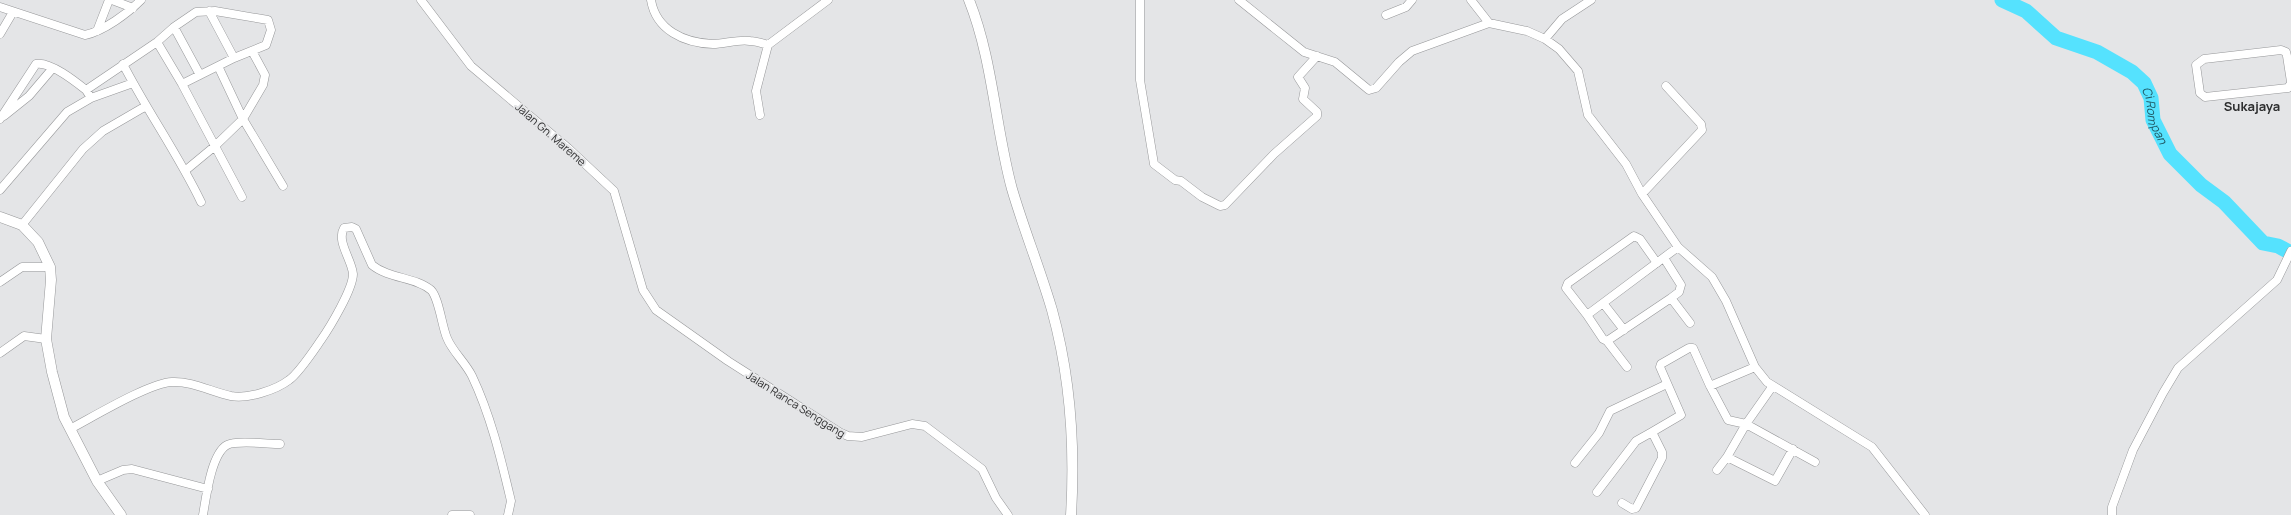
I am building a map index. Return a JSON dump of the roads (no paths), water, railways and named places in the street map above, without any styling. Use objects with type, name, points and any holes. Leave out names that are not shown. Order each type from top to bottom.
[{"type":"street","points":[[97,31],[109,0]]},
{"type":"street","points":[[112,0],[133,8]]},
{"type":"street","points":[[0,7],[77,34],[85,35],[97,31],[133,8],[141,0]]},
{"type":"street","name":"Jalan Gn. Mareme","points":[[421,0],[471,66],[568,148],[614,191],[643,290]]},
{"type":"street","points":[[651,0],[656,18],[665,28],[679,36],[702,43],[748,40],[768,45]]},
{"type":"street","points":[[760,115],[756,91],[768,45],[828,0]]},
{"type":"street","points":[[969,0],[989,75],[1012,189],[1044,283],[1060,349],[1070,426],[1071,515]]},
{"type":"street","points":[[1140,0],[1140,80],[1154,164],[1175,180],[1182,181],[1202,197],[1220,206],[1225,205],[1274,154],[1317,116],[1317,112],[1303,98],[1305,88],[1298,77],[1316,56]]},
{"type":"street","points":[[1239,0],[1304,52],[1335,62],[1366,89],[1373,90],[1376,88],[1402,58],[1412,51],[1489,23],[1528,31],[1545,39],[1559,49],[1576,67],[1587,112],[1626,164],[1642,194],[1678,247],[1712,277],[1726,301],[1755,367],[1772,387],[1872,447],[1925,515]]},
{"type":"street","points":[[1386,15],[1406,7],[1412,0]]},
{"type":"street","points":[[1471,0],[1489,23]]},
{"type":"street","points":[[1545,39],[1562,18],[1591,0]]},
{"type":"street","points":[[210,11],[234,58]]},
{"type":"street","points":[[86,90],[157,42],[174,27],[196,12],[210,11],[268,20],[272,30],[270,40],[266,45],[234,58],[182,84]]},
{"type":"street","points":[[0,34],[13,12]]},
{"type":"street","points":[[174,27],[200,75]]},
{"type":"street","points":[[157,42],[182,84],[242,197]]},
{"type":"street","points":[[2281,50],[2286,52],[2290,70],[2291,83],[2288,88],[2205,97],[2200,93],[2196,69],[2198,62],[2204,59],[2281,50]]},
{"type":"street","points":[[186,170],[215,146],[243,119],[266,78],[252,51]]},
{"type":"street","points":[[0,120],[33,66],[39,63],[66,74],[86,90],[91,98]]},
{"type":"street","points":[[123,64],[146,106],[186,170],[201,202]]},
{"type":"street","points":[[218,66],[243,119],[283,186]]},
{"type":"street","points":[[0,120],[29,96],[52,69]]},
{"type":"street","points":[[0,190],[67,112],[91,98],[133,83]]},
{"type":"street","points":[[1642,194],[1702,130],[1701,124],[1666,86]]},
{"type":"street","points":[[22,225],[83,149],[103,131],[146,106]]},
{"type":"street","points":[[0,217],[22,225],[38,242],[50,267],[51,280],[46,339],[52,372],[64,417],[97,481],[121,515]]},
{"type":"street","points":[[70,429],[154,386],[172,382],[233,396],[260,393],[290,380],[321,339],[350,286],[353,275],[342,237],[344,228],[352,227],[356,229],[372,265],[384,273],[422,284],[434,294],[446,337],[465,362],[488,413],[511,501],[508,515]]},
{"type":"street","points":[[1607,341],[1671,298],[1679,292],[1682,285],[1640,239],[1634,236],[1574,279],[1566,288],[1603,339],[1607,341],[1627,368]]},
{"type":"street","points":[[1587,315],[1678,247]]},
{"type":"street","points":[[2112,515],[2112,508],[2133,450],[2178,368],[2277,280],[2291,251]]},
{"type":"street","points":[[0,282],[22,266],[50,267]]},
{"type":"street","name":"Jalan Ranca Senggang","points":[[643,290],[656,310],[728,361],[841,433],[848,436],[862,437],[912,424],[925,426],[982,469],[996,498],[1008,515]]},
{"type":"street","points":[[1671,298],[1690,322]]},
{"type":"street","points":[[1603,303],[1624,330]]},
{"type":"street","points":[[0,353],[24,336],[46,339]]},
{"type":"street","points":[[1597,492],[1636,441],[1681,415],[1681,411],[1667,384],[1660,365],[1691,348],[1695,350],[1725,417],[1732,422],[1746,424],[1815,462]]},
{"type":"street","points":[[1710,386],[1755,367]]},
{"type":"street","points":[[1575,463],[1599,433],[1610,411],[1667,384]]},
{"type":"street","points":[[1717,470],[1727,458],[1746,424],[1772,387]]},
{"type":"street","points":[[1622,503],[1632,509],[1636,508],[1663,456],[1652,432]]},
{"type":"street","points":[[203,515],[208,489],[218,455],[227,445],[280,444]]},
{"type":"street","points":[[1727,458],[1775,481],[1792,449]]},
{"type":"street","points":[[97,481],[123,470],[132,469],[208,489]]},
{"type":"street","points":[[452,515],[470,515]]},
{"type":"waterway","name":"Ci Rompan","points":[[2002,0],[2026,11],[2056,38],[2097,52],[2132,72],[2144,83],[2151,98],[2153,120],[2170,154],[2201,185],[2224,202],[2263,243],[2278,246],[2291,253]]},
{"type":"district","name":"Sukajaya","points":[[2252,106]]}]
